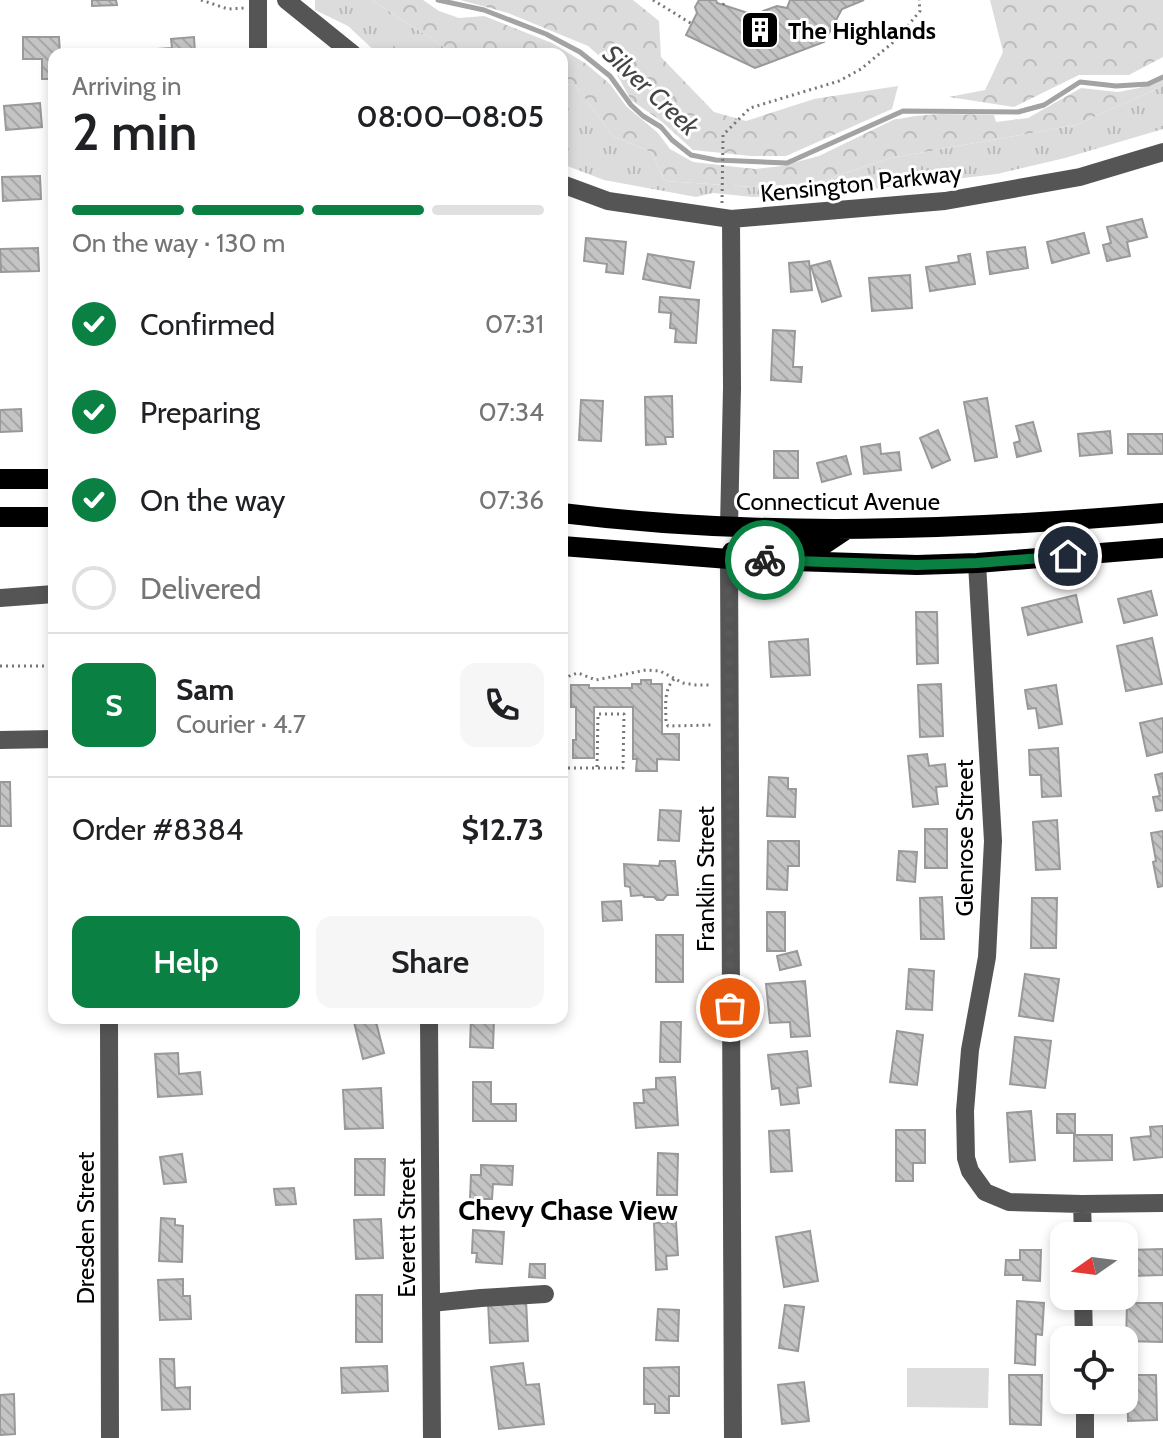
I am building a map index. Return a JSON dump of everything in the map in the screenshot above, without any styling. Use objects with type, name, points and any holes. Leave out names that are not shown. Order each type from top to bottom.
[{"type":"main road","points":[[0,479],[48,479]]},
{"type":"main road","name":"Connecticut Avenue","points":[[568,514],[695,526],[847,529],[986,526],[1163,513]]},
{"type":"main road","points":[[0,517],[48,517]]},
{"type":"main road","points":[[637,552],[653,545],[717,545],[726,538],[729,527]]},
{"type":"main road","points":[[729,559],[732,552],[757,544],[823,545],[847,529]]},
{"type":"main road","points":[[568,546],[729,559],[917,565],[1163,548]]},
{"type":"street","points":[[286,0],[346,48]]},
{"type":"street","points":[[258,4],[258,48]]},
{"type":"street","name":"Kensington Parkway","points":[[568,186],[608,201],[726,211],[945,201],[1080,177],[1163,152]]},
{"type":"street","points":[[726,211],[732,388],[729,527]]},
{"type":"street","name":"Franklin Street","points":[[729,559],[733,1438]]},
{"type":"street","name":"Glenrose Street","points":[[977,563],[993,841],[987,957],[970,1050],[965,1111],[966,1158],[970,1171],[985,1192],[1009,1202],[1163,1203]]},
{"type":"street","points":[[0,598],[48,594]]},
{"type":"street","points":[[0,740],[48,739]]},
{"type":"street","name":"Dresden Street","points":[[109,1024],[110,1438]]},
{"type":"street","name":"Everett Street","points":[[429,1024],[432,1438]]},
{"type":"street","points":[[1082,1204],[1083,1222]]},
{"type":"street","points":[[431,1303],[545,1294]]},
{"type":"street","points":[[1085,1414],[1085,1438]]},
{"type":"path","points":[[201,0],[228,9],[258,4]]},
{"type":"path","points":[[653,0],[692,24]]},
{"type":"path","points":[[726,211],[723,135],[750,108],[839,81],[861,69],[896,40],[920,11],[919,0]]},
{"type":"path","points":[[0,666],[48,666]]},
{"type":"path","points":[[568,677],[578,673],[596,680],[646,670],[660,671],[683,683],[728,685]]},
{"type":"path","points":[[674,679],[666,693],[668,726],[729,725]]},
{"type":"path","points":[[568,768],[597,768],[623,768],[624,714],[598,714],[597,768]]},
{"type":"green space","points":[[315,0],[372,0],[449,48],[372,48],[348,26],[315,10]]},
{"type":"green space","points":[[372,0],[423,0],[439,11],[459,18],[484,16],[560,48],[449,48]]},
{"type":"green space","points":[[460,0],[633,0],[659,21],[661,57],[714,112],[746,121],[814,99],[898,86],[892,109],[786,156],[693,150],[661,121],[631,100],[614,69],[588,46],[508,13]]},
{"type":"green space","points":[[990,0],[1163,0],[1163,57],[1129,75],[1079,75],[1014,107],[949,97],[985,90],[1003,52]]},
{"type":"green space","points":[[568,53],[610,84],[626,106],[658,133],[670,149],[693,162],[755,169],[819,156],[893,120],[941,114],[994,115],[996,122],[1028,118],[1081,88],[1118,92],[1139,88],[1163,78],[1163,86],[1076,125],[891,158],[815,183],[753,187],[665,181],[651,152],[613,136],[575,85],[568,84]]},
{"type":"green space","points":[[568,84],[575,85],[613,136],[651,152],[665,181],[753,187],[815,183],[891,158],[1076,125],[1163,86],[1163,129],[997,174],[838,193],[753,197],[713,193],[696,197],[604,180],[568,166]]},
{"type":"green space","points":[[907,1368],[989,1368],[988,1408],[907,1407]]},
{"type":"building","points":[[92,0],[116,0],[117,5],[92,6]]},
{"type":"building","name":"The Highlands","points":[[699,0],[716,0],[717,3],[757,16],[777,6],[787,8],[790,0],[864,0],[842,9],[824,42],[755,68],[686,35],[697,13],[695,7]]},
{"type":"building","points":[[23,37],[59,37],[60,48],[48,48],[48,79],[42,79],[42,59],[23,59]]},
{"type":"building","points":[[194,37],[195,48],[172,48],[171,39]]},
{"type":"building","points":[[40,103],[42,127],[6,130],[4,106]]},
{"type":"building","points":[[40,176],[41,199],[3,201],[2,177]]},
{"type":"building","points":[[1142,219],[1147,237],[1127,242],[1130,256],[1107,261],[1103,245],[1111,243],[1107,227]]},
{"type":"building","points":[[1084,233],[1089,253],[1052,263],[1047,242]]},
{"type":"building","points":[[586,238],[626,242],[623,274],[606,272],[607,264],[584,261]]},
{"type":"building","points":[[1025,247],[1028,268],[990,274],[987,252]]},
{"type":"building","points":[[38,248],[39,271],[1,272],[0,249]]},
{"type":"building","points":[[648,254],[694,262],[690,288],[643,279]]},
{"type":"building","points":[[970,254],[975,284],[930,291],[926,267],[959,262],[958,256]]},
{"type":"building","points":[[809,261],[812,290],[791,292],[789,263]]},
{"type":"building","points":[[830,261],[841,296],[822,302],[811,266]]},
{"type":"building","points":[[910,275],[912,308],[872,311],[869,278]]},
{"type":"building","points":[[660,297],[699,300],[696,343],[675,342],[676,329],[670,328],[671,313],[659,312]]},
{"type":"building","points":[[773,330],[795,331],[793,367],[802,367],[801,382],[771,380]]},
{"type":"building","points":[[672,396],[673,437],[665,437],[666,444],[646,445],[645,397]]},
{"type":"building","points":[[987,398],[997,457],[975,461],[964,402]]},
{"type":"building","points":[[581,400],[603,401],[601,441],[579,440]]},
{"type":"building","points":[[21,409],[22,431],[0,432],[0,410]]},
{"type":"building","points":[[1033,422],[1041,451],[1017,457],[1014,443],[1020,441],[1016,426]]},
{"type":"building","points":[[938,430],[950,460],[932,468],[920,438]]},
{"type":"building","points":[[1110,431],[1112,453],[1080,456],[1078,434]]},
{"type":"building","points":[[1128,434],[1163,434],[1163,454],[1128,454]]},
{"type":"building","points":[[880,444],[881,454],[899,452],[901,470],[864,474],[861,447]]},
{"type":"building","points":[[774,451],[798,451],[798,478],[774,478]]},
{"type":"building","points":[[846,456],[851,474],[822,482],[817,463]]},
{"type":"building","points":[[1151,591],[1157,615],[1124,623],[1118,599]]},
{"type":"building","points":[[1076,595],[1082,622],[1028,635],[1022,608]]},
{"type":"building","points":[[916,612],[937,612],[938,663],[917,664]]},
{"type":"building","points":[[1152,638],[1162,684],[1126,691],[1117,646]]},
{"type":"building","points":[[808,639],[810,675],[771,677],[769,642]]},
{"type":"building","points":[[641,680],[662,684],[662,734],[679,734],[679,760],[657,759],[657,771],[636,771],[637,759],[633,759],[633,707],[594,707],[594,758],[573,758],[576,707],[571,707],[571,685],[632,688],[632,684],[641,684]]},
{"type":"building","points":[[941,684],[943,736],[920,737],[918,685]]},
{"type":"building","points":[[1056,685],[1062,724],[1039,728],[1036,708],[1028,709],[1025,690]]},
{"type":"building","points":[[1163,718],[1163,752],[1147,756],[1140,723]]},
{"type":"building","points":[[1058,748],[1061,796],[1042,797],[1041,775],[1030,775],[1029,750]]},
{"type":"building","points":[[927,754],[929,766],[945,764],[947,786],[936,787],[938,804],[913,807],[908,756]]},
{"type":"building","points":[[1163,773],[1163,810],[1156,811],[1153,797],[1160,796],[1155,775]]},
{"type":"building","points":[[769,777],[788,778],[788,789],[796,789],[795,817],[767,816]]},
{"type":"building","points":[[0,782],[10,782],[11,826],[0,826]]},
{"type":"building","points":[[660,810],[681,811],[679,841],[658,840]]},
{"type":"building","points":[[1057,820],[1060,869],[1036,870],[1033,822]]},
{"type":"building","points":[[925,829],[947,829],[947,868],[925,868]]},
{"type":"building","points":[[1163,831],[1163,886],[1158,887],[1151,833]]},
{"type":"building","points":[[768,841],[799,841],[799,866],[788,866],[787,890],[767,889]]},
{"type":"building","points":[[899,851],[917,852],[915,882],[897,880]]},
{"type":"building","points":[[660,861],[675,861],[678,895],[667,895],[663,900],[643,895],[631,896],[630,887],[625,886],[624,864],[659,866]]},
{"type":"building","points":[[942,897],[944,939],[921,939],[920,898]]},
{"type":"building","points":[[1032,898],[1057,898],[1056,948],[1031,948]]},
{"type":"building","points":[[621,901],[622,920],[603,921],[602,902]]},
{"type":"building","points":[[767,912],[785,912],[785,951],[767,951]]},
{"type":"building","points":[[656,935],[683,935],[683,982],[656,982]]},
{"type":"building","points":[[797,951],[801,965],[780,970],[777,956]]},
{"type":"building","points":[[909,969],[934,971],[932,1010],[906,1009]]},
{"type":"building","points":[[1025,974],[1059,979],[1053,1021],[1019,1016]]},
{"type":"building","points":[[805,981],[810,1036],[791,1037],[790,1022],[770,1023],[766,984]]},
{"type":"building","points":[[661,1022],[681,1022],[680,1062],[660,1062]]},
{"type":"building","points":[[354,1024],[377,1024],[384,1053],[363,1059]]},
{"type":"building","points":[[471,1024],[494,1024],[493,1048],[470,1047]]},
{"type":"building","points":[[897,1031],[923,1035],[917,1085],[890,1082]]},
{"type":"building","points":[[1015,1037],[1051,1041],[1045,1088],[1010,1084]]},
{"type":"building","points":[[807,1051],[811,1086],[797,1088],[799,1103],[781,1105],[779,1088],[772,1089],[768,1055]]},
{"type":"building","points":[[178,1053],[179,1074],[200,1072],[202,1094],[158,1097],[155,1054]]},
{"type":"building","points":[[675,1077],[678,1125],[636,1128],[634,1103],[644,1103],[643,1090],[656,1089],[656,1078]]},
{"type":"building","points":[[473,1082],[491,1082],[491,1104],[516,1104],[516,1121],[473,1121]]},
{"type":"building","points":[[381,1088],[383,1128],[345,1129],[343,1090]]},
{"type":"building","points":[[1031,1111],[1035,1160],[1010,1162],[1007,1113]]},
{"type":"building","points":[[1057,1114],[1075,1114],[1075,1135],[1112,1135],[1112,1160],[1074,1161],[1074,1133],[1057,1133]]},
{"type":"building","points":[[1163,1126],[1163,1157],[1134,1160],[1131,1138],[1151,1136],[1150,1127]]},
{"type":"building","points":[[789,1130],[792,1171],[771,1172],[769,1131]]},
{"type":"building","points":[[896,1130],[925,1130],[925,1163],[913,1163],[913,1181],[896,1181]]},
{"type":"building","points":[[658,1153],[678,1154],[677,1195],[657,1195]]},
{"type":"building","points":[[182,1154],[186,1182],[164,1184],[160,1157]]},
{"type":"building","points":[[355,1159],[385,1159],[384,1195],[355,1195]]},
{"type":"building","points":[[481,1165],[513,1166],[512,1185],[493,1184],[492,1199],[470,1199],[471,1175],[481,1175]]},
{"type":"building","points":[[294,1188],[296,1204],[276,1205],[274,1189]]},
{"type":"building","points":[[161,1218],[175,1219],[175,1225],[183,1226],[182,1262],[159,1261]]},
{"type":"building","points":[[381,1219],[383,1258],[356,1259],[354,1220]]},
{"type":"building","points":[[676,1222],[678,1255],[666,1256],[667,1269],[656,1270],[654,1223]]},
{"type":"building","points":[[473,1230],[504,1232],[502,1264],[476,1262],[477,1253],[472,1253]]},
{"type":"building","points":[[810,1231],[818,1281],[784,1287],[776,1237]]},
{"type":"building","points":[[1163,1249],[1163,1275],[1138,1276],[1138,1250]]},
{"type":"building","points":[[1020,1250],[1041,1250],[1040,1281],[1023,1280],[1023,1275],[1005,1275],[1006,1260],[1020,1260]]},
{"type":"building","points":[[530,1264],[545,1264],[545,1278],[529,1277]]},
{"type":"building","points":[[183,1279],[183,1296],[190,1296],[191,1319],[160,1320],[158,1280]]},
{"type":"building","points":[[356,1295],[382,1295],[382,1342],[356,1342]]},
{"type":"building","points":[[526,1300],[528,1341],[490,1343],[488,1302]]},
{"type":"building","points":[[1017,1301],[1044,1303],[1042,1335],[1036,1334],[1035,1365],[1015,1363]]},
{"type":"building","points":[[1138,1303],[1163,1303],[1163,1342],[1138,1341],[1138,1326],[1126,1326],[1127,1310],[1138,1310]]},
{"type":"building","points":[[785,1305],[804,1307],[798,1351],[779,1348]]},
{"type":"building","points":[[658,1309],[679,1310],[678,1341],[656,1340]]},
{"type":"building","points":[[160,1359],[174,1359],[175,1388],[190,1387],[190,1409],[162,1410]]},
{"type":"building","points":[[523,1363],[526,1385],[539,1384],[544,1424],[499,1429],[491,1367]]},
{"type":"building","points":[[387,1366],[388,1391],[342,1393],[341,1368]]},
{"type":"building","points":[[679,1367],[679,1396],[669,1396],[669,1413],[655,1413],[655,1404],[644,1404],[644,1368]]},
{"type":"building","points":[[1009,1375],[1042,1375],[1041,1425],[1010,1424]]},
{"type":"building","points":[[1138,1375],[1156,1375],[1157,1420],[1128,1421],[1128,1414],[1138,1414]]},
{"type":"building","points":[[804,1382],[809,1421],[782,1424],[778,1385]]},
{"type":"building","points":[[14,1394],[15,1434],[0,1435],[0,1395]]},
{"type":"waterway","name":"Silver Creek","points":[[438,0],[484,10],[546,34],[580,52],[610,76],[631,105],[661,127],[672,140],[691,155],[716,160],[787,163],[903,111],[1018,112],[1044,105],[1080,82],[1116,86],[1148,84],[1163,77]]},
{"type":"way so far","points":[[730,1008],[729,559],[765,560]]},
{"type":"place","name":"The Highlands","points":[[760,30]]},
{"type":"district","name":"Chevy Chase View","points":[[568,1210]]},
{"type":"route","points":[[765,560],[917,565],[1068,556]]}]
